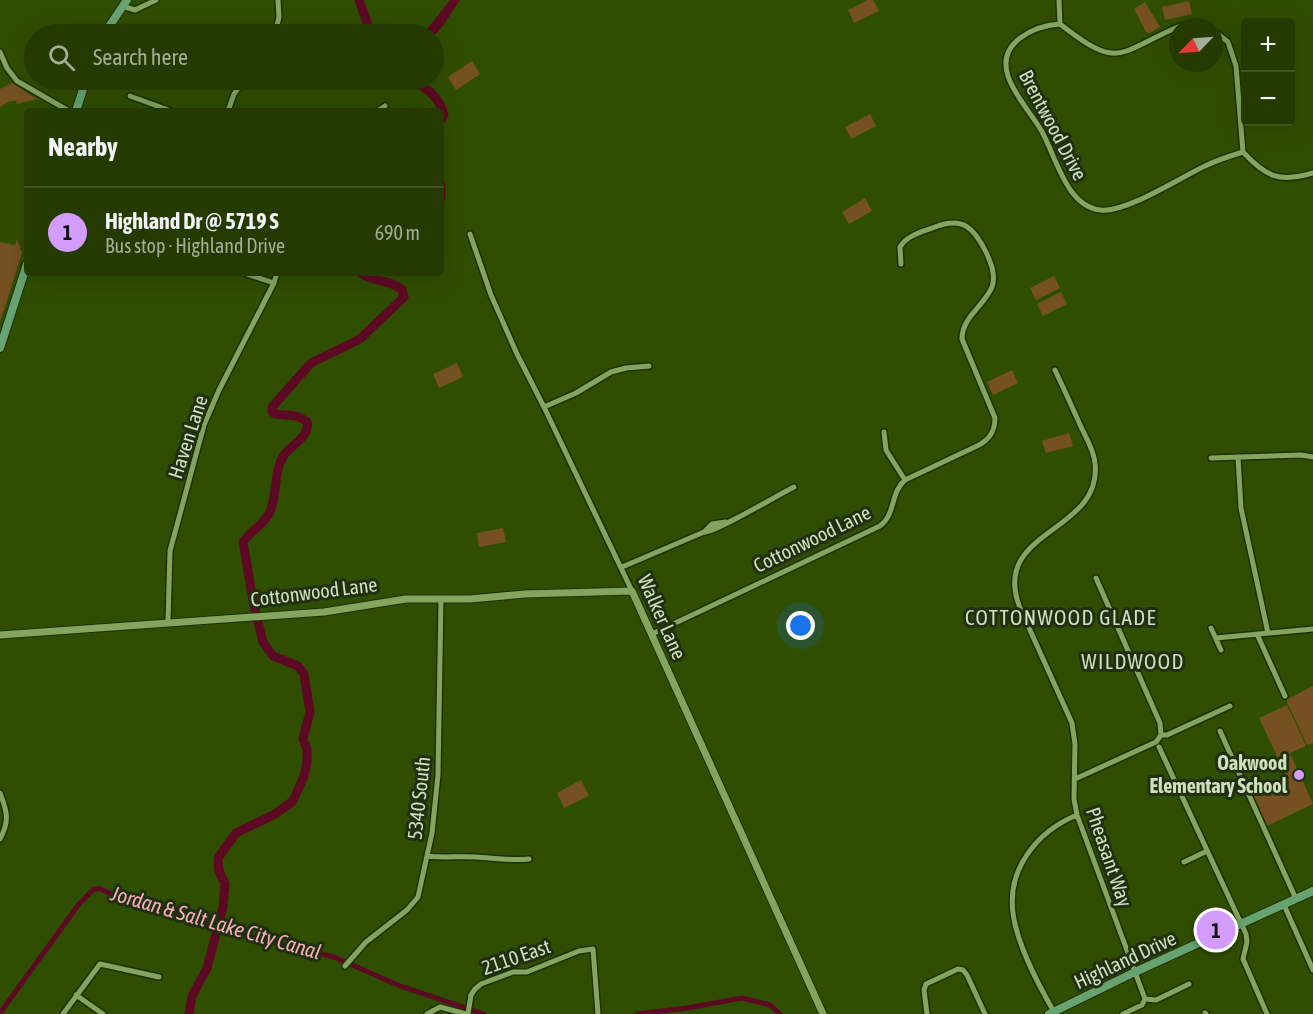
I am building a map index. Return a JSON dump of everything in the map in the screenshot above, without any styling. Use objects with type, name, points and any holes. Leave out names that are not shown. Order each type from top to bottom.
[{"type":"main road","points":[[111,24],[125,3]]},
{"type":"main road","points":[[77,108],[83,90]]},
{"type":"main road","points":[[0,348],[24,273]]},
{"type":"main road","name":"Highland Drive","points":[[1052,1013],[1135,972],[1313,891]]},
{"type":"street","points":[[125,3],[135,10],[156,0]]},
{"type":"street","points":[[277,24],[278,0]]},
{"type":"street","points":[[1059,0],[1060,24],[1094,48],[1111,53],[1129,51],[1169,31]]},
{"type":"street","name":"Brentwood Drive","points":[[1060,24],[1031,30],[1022,35],[1008,55],[1006,69],[1014,88],[1049,144],[1070,190],[1081,202],[1100,210],[1116,208],[1132,203],[1214,162],[1243,152]]},
{"type":"street","points":[[1223,38],[1228,42],[1236,66],[1243,152],[1258,168],[1277,177],[1290,178],[1313,173]]},
{"type":"street","points":[[0,52],[9,72],[24,85]]},
{"type":"street","points":[[33,90],[64,108]]},
{"type":"street","points":[[229,108],[237,90]]},
{"type":"street","points":[[130,96],[163,108]]},
{"type":"street","points":[[884,432],[886,450],[905,480],[979,445],[990,437],[995,427],[992,409],[962,339],[964,327],[988,294],[993,280],[990,260],[980,240],[969,227],[961,223],[946,223],[907,238],[900,247],[901,264]]},
{"type":"street","name":"Walker Lane","points":[[470,234],[493,300],[517,354],[622,567],[823,1014]]},
{"type":"street","points":[[253,276],[274,283]]},
{"type":"street","name":"Haven Lane","points":[[168,623],[170,551],[204,425],[276,276]]},
{"type":"street","points":[[544,407],[572,395],[611,372],[649,366]]},
{"type":"street","name":"Pheasant Way","points":[[1055,370],[1094,456],[1094,480],[1089,496],[1081,508],[1024,553],[1017,565],[1014,585],[1020,608],[1070,717],[1075,737],[1074,799],[1077,815],[1145,999]]},
{"type":"street","points":[[1211,458],[1301,455],[1313,457]]},
{"type":"street","points":[[1238,458],[1241,508],[1268,633]]},
{"type":"street","name":"Cottonwood Lane","points":[[652,634],[880,526],[889,518],[897,489],[905,480]]},
{"type":"street","points":[[622,567],[704,532],[714,530],[794,487]]},
{"type":"street","points":[[1075,778],[1156,742],[1161,735],[1160,723],[1095,578]]},
{"type":"street","name":"Cottonwood Lane","points":[[0,635],[324,612],[393,600],[632,591]]},
{"type":"street","name":"5340 South","points":[[345,966],[366,942],[414,904],[418,897],[432,833],[438,775],[441,599]]},
{"type":"street","points":[[1211,628],[1221,650]]},
{"type":"street","points":[[1216,638],[1313,629]]},
{"type":"street","points":[[1257,634],[1285,696]]},
{"type":"street","points":[[1161,735],[1167,735],[1230,706]]},
{"type":"street","points":[[1220,731],[1296,899]]},
{"type":"street","points":[[1159,747],[1242,925],[1247,939],[1243,954],[1244,961],[1267,1014]]},
{"type":"street","points":[[0,793],[8,820],[0,839]]},
{"type":"street","points":[[1052,1013],[1017,930],[1013,907],[1014,889],[1022,864],[1035,843],[1058,825],[1077,815]]},
{"type":"street","points":[[1184,862],[1208,851]]},
{"type":"street","points":[[427,856],[452,858],[474,856],[516,860],[529,858]]},
{"type":"street","points":[[1284,905],[1313,970]]},
{"type":"street","name":"2110 East","points":[[468,1011],[471,994],[481,984],[513,972],[527,972],[579,951],[593,949],[598,1014]]},
{"type":"street","points":[[63,1014],[100,964],[159,977]]},
{"type":"street","points":[[927,1014],[924,990],[926,984],[958,969],[963,970],[966,975],[985,1014]]},
{"type":"street","points":[[1123,1014],[1142,1005],[1145,999],[1156,999],[1190,984]]},
{"type":"street","points":[[76,995],[103,1014]]},
{"type":"street","points":[[427,1014],[440,1007],[468,1011]]},
{"type":"shaded area","points":[[450,0],[460,0],[444,24],[431,24]]},
{"type":"shaded area","points":[[868,0],[873,0],[879,11],[854,23],[848,10]]},
{"type":"shaded area","points":[[1189,1],[1192,14],[1165,20],[1162,7]]},
{"type":"shaded area","points":[[1145,2],[1160,27],[1150,33],[1146,32],[1134,9]]},
{"type":"shaded area","points":[[472,61],[480,74],[456,90],[448,77]]},
{"type":"shaded area","points":[[12,83],[37,99],[17,104],[16,101],[10,101],[0,107],[0,89]]},
{"type":"shaded area","points":[[870,114],[876,126],[851,139],[845,127]]},
{"type":"shaded area","points":[[865,198],[872,211],[849,224],[842,212]]},
{"type":"shaded area","points":[[17,239],[22,253],[0,322],[0,242],[15,245]]},
{"type":"shaded area","points":[[1054,276],[1060,288],[1036,300],[1030,288]]},
{"type":"shaded area","points":[[1061,292],[1067,304],[1043,316],[1037,304]]},
{"type":"shaded area","points":[[457,363],[463,377],[439,388],[433,374]]},
{"type":"shaded area","points":[[1012,370],[1018,383],[993,395],[987,382]]},
{"type":"shaded area","points":[[1069,433],[1073,446],[1046,453],[1042,441]]},
{"type":"shaded area","points":[[503,528],[506,542],[479,547],[477,533]]},
{"type":"shaded area","points":[[1313,686],[1313,743],[1307,745],[1286,700]]},
{"type":"shaded area","points":[[1287,705],[1306,746],[1290,753],[1313,804],[1267,826],[1252,792],[1286,775],[1259,718]]},
{"type":"shaded area","points":[[581,780],[589,796],[564,808],[557,793]]},
{"type":"waterway","points":[[359,0],[367,24]]},
{"type":"waterway","points":[[427,90],[442,108]]},
{"type":"waterway","points":[[189,1014],[192,996],[207,968],[223,907],[225,884],[219,871],[218,858],[236,833],[275,814],[293,801],[307,763],[307,749],[303,739],[310,712],[304,674],[298,666],[273,656],[263,642],[243,542],[270,512],[281,461],[287,451],[306,432],[307,422],[303,419],[275,414],[272,412],[272,407],[311,363],[360,339],[404,297],[402,290],[398,287],[366,276]]},
{"type":"waterway","name":"Jordan & Salt Lake City Canal","points":[[0,1013],[79,904],[94,889],[100,889],[119,897],[255,938],[334,957],[400,986],[484,1014]]},
{"type":"waterway","name":"Jordan & Salt Lake City Canal","points":[[637,1014],[742,998],[770,1005],[780,1014]]},
{"type":"place","name":"Oakwood Elementary School","points":[[1299,775]]},
{"type":"place","name":"Highland Dr @ 5719 S","points":[[1216,930]]},
{"type":"district","name":"COTTONWOOD GLADE","points":[[1061,618]]},
{"type":"district","name":"WILDWOOD","points":[[1133,662]]}]
